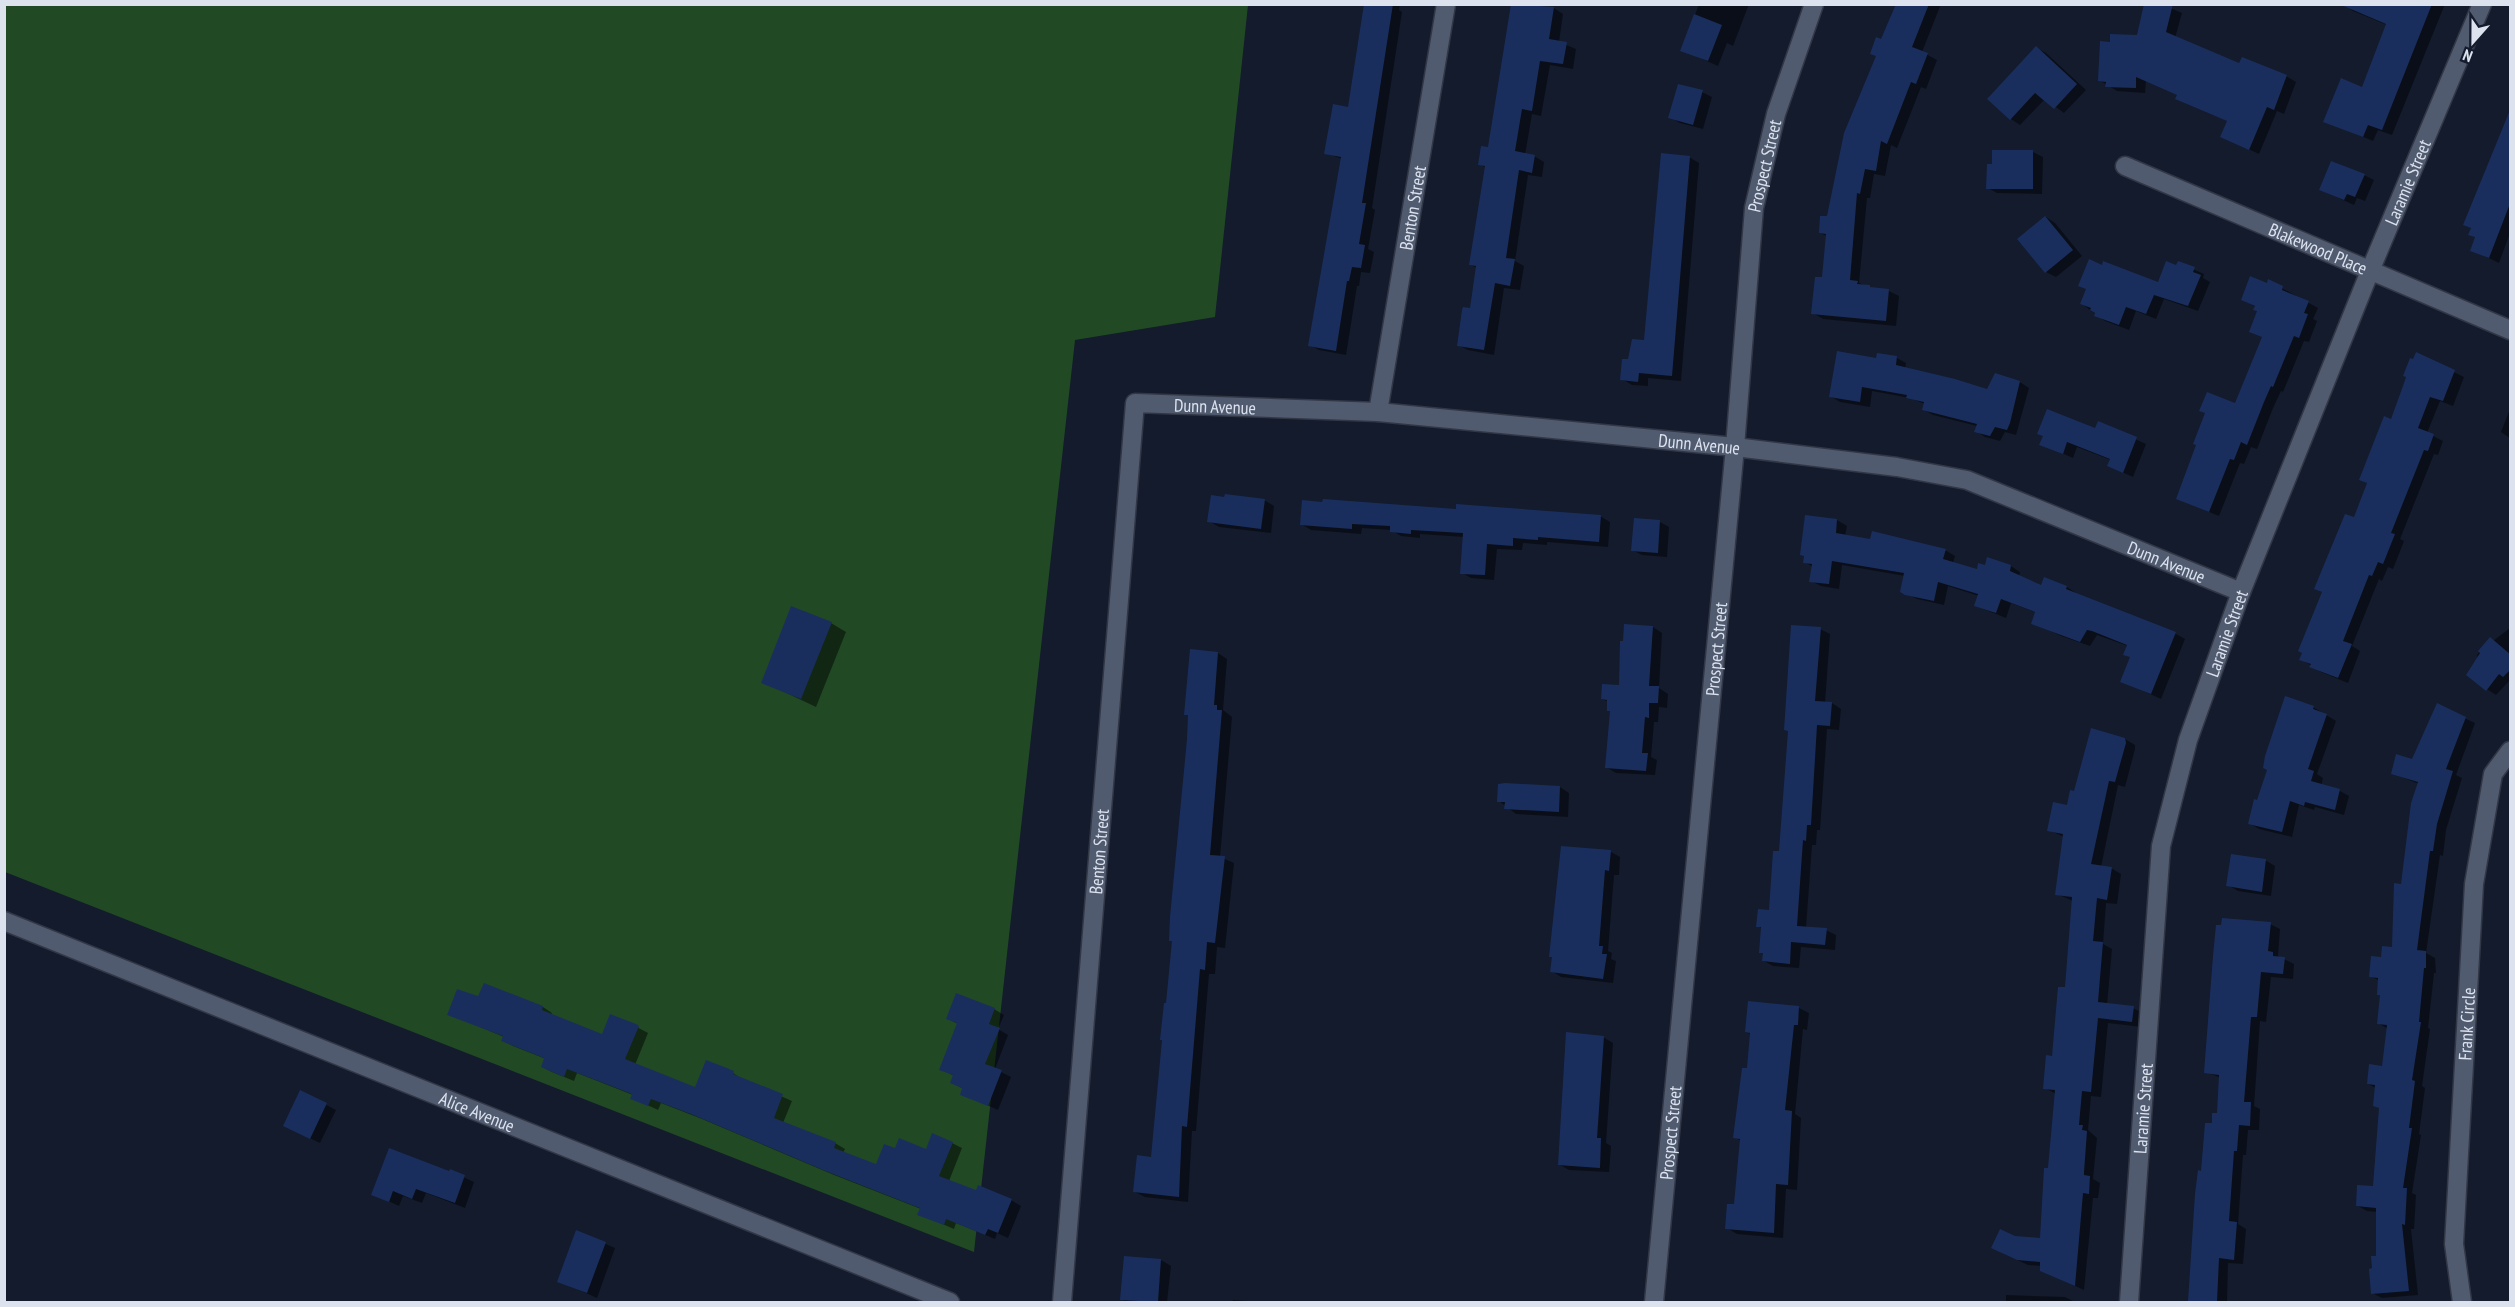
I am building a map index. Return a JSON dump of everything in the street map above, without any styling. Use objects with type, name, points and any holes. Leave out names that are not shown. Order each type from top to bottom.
[{"type":"street","name":"Benton Street","points":[[1378,412],[1446,4]]},
{"type":"street","name":"Prospect Street","points":[[1654,1302],[1735,447],[1754,208],[1776,114],[1814,4]]},
{"type":"street","name":"Laramie Street","points":[[2129,1302],[2161,846],[2188,740],[2241,592],[2370,271],[2482,4]]},
{"type":"street","name":"Blakewood Place","points":[[2125,166],[2511,330]]},
{"type":"street","name":"Benton Street","points":[[1062,1302],[1135,403]]},
{"type":"street","name":"Dunn Avenue","points":[[1135,403],[1378,412],[1735,447],[1897,467],[1966,480],[2241,592]]},
{"type":"street","name":"Frank Circle","points":[[2462,1302],[2454,1244],[2474,884],[2493,774],[2511,751]]},
{"type":"street","name":"Alice Avenue","points":[[4,921],[950,1302]]},
{"type":"green space","points":[[4,5],[1248,5],[1215,317],[1075,340],[974,1252],[5,872]]},
{"type":"building","points":[[1364,4],[1393,4],[1362,203],[1366,203],[1359,244],[1365,245],[1361,268],[1352,267],[1349,281],[1347,281],[1336,351],[1308,346],[1341,157],[1324,154],[1333,104],[1348,107]]},
{"type":"building","points":[[1511,4],[1554,7],[1549,39],[1567,42],[1563,64],[1540,61],[1532,111],[1522,109],[1515,151],[1535,155],[1532,173],[1519,170],[1506,258],[1515,259],[1510,286],[1495,283],[1484,350],[1457,346],[1463,307],[1470,308],[1476,266],[1469,265],[1485,166],[1478,165],[1481,146],[1488,147]]},
{"type":"building","points":[[1896,4],[1929,4],[1912,47],[1928,53],[1916,84],[1911,82],[1887,144],[1881,141],[1876,171],[1865,169],[1860,194],[1857,193],[1850,280],[1858,281],[1857,284],[1870,285],[1870,287],[1889,289],[1886,321],[1811,314],[1815,277],[1822,277],[1826,234],[1819,233],[1820,216],[1827,216],[1844,133],[1876,56],[1870,54],[1876,37],[1881,39]]},
{"type":"building","points":[[2144,4],[2173,4],[2166,32],[2239,63],[2242,57],[2287,75],[2274,110],[2267,107],[2249,150],[2220,137],[2227,121],[2175,99],[2177,95],[2136,77],[2136,88],[2105,87],[2106,82],[2098,81],[2100,41],[2110,42],[2110,34],[2137,35]]},
{"type":"building","points":[[2339,4],[2432,4],[2382,130],[2368,125],[2363,137],[2323,122],[2341,78],[2362,87],[2386,24]]},
{"type":"building","points":[[1694,14],[1722,25],[1708,61],[1680,51]]},
{"type":"building","points":[[2036,46],[2077,84],[2054,109],[2035,93],[2010,120],[1987,99]]},
{"type":"building","points":[[1678,84],[1703,90],[1693,125],[1668,118]]},
{"type":"building","points":[[2510,110],[2511,201],[2489,258],[2470,251],[2475,237],[2468,235],[2471,228],[2463,225]]},
{"type":"building","points":[[1992,150],[2033,150],[2033,189],[1986,189],[1987,164],[1992,164]]},
{"type":"building","points":[[1661,153],[1690,156],[1672,376],[1639,373],[1638,382],[1620,380],[1622,359],[1628,359],[1632,339],[1644,340]]},
{"type":"building","points":[[2331,161],[2365,174],[2355,197],[2347,194],[2344,200],[2319,190]]},
{"type":"building","points":[[2045,216],[2073,250],[2045,273],[2017,239]]},
{"type":"building","points":[[2089,259],[2102,265],[2103,261],[2158,282],[2166,261],[2176,265],[2178,261],[2195,267],[2193,272],[2201,275],[2188,306],[2154,295],[2146,314],[2126,307],[2119,325],[2094,316],[2095,313],[2090,310],[2091,308],[2080,304],[2086,289],[2078,286]]},
{"type":"building","points":[[2250,276],[2267,283],[2268,279],[2283,286],[2282,290],[2309,301],[2304,313],[2308,314],[2299,338],[2294,336],[2247,445],[2241,442],[2234,460],[2230,459],[2209,512],[2176,499],[2196,445],[2193,444],[2205,413],[2199,411],[2207,392],[2235,403],[2262,337],[2249,332],[2257,311],[2253,310],[2255,306],[2241,300]]},
{"type":"building","points":[[1837,351],[1876,358],[1877,353],[1897,356],[1896,365],[1987,389],[1995,373],[2020,381],[2007,430],[1995,427],[1990,436],[1974,432],[1977,424],[1922,410],[1924,402],[1906,398],[1907,395],[1862,387],[1860,402],[1829,397]]},
{"type":"building","points":[[2416,352],[2455,370],[2443,401],[2430,397],[2418,428],[2434,434],[2428,451],[2424,450],[2391,533],[2395,534],[2383,564],[2378,562],[2372,576],[2369,575],[2343,641],[2352,644],[2338,678],[2309,667],[2311,664],[2299,660],[2302,653],[2298,651],[2322,592],[2314,589],[2345,514],[2354,517],[2367,483],[2359,480],[2384,416],[2391,419],[2406,377],[2403,376],[2410,358],[2413,359]]},
{"type":"building","points":[[2047,409],[2095,428],[2098,421],[2137,437],[2123,473],[2107,466],[2110,459],[2067,442],[2063,454],[2039,445],[2043,436],[2037,434]]},
{"type":"building","points":[[1225,494],[1265,499],[1261,529],[1207,522],[1211,495],[1224,497]]},
{"type":"building","points":[[1323,499],[1456,509],[1456,504],[1601,515],[1599,542],[1538,537],[1538,540],[1513,538],[1513,546],[1487,544],[1485,575],[1460,574],[1463,533],[1411,530],[1411,534],[1390,532],[1390,526],[1352,524],[1352,529],[1300,525],[1302,500],[1322,502]]},
{"type":"building","points":[[1805,515],[1837,519],[1836,533],[1870,539],[1872,531],[1946,549],[1943,559],[1977,569],[1978,563],[1985,565],[1987,557],[2011,565],[2010,571],[2041,585],[2044,577],[2067,586],[2066,589],[2176,632],[2151,694],[2120,682],[2130,657],[2123,655],[2127,645],[2087,630],[2080,642],[2031,624],[2035,612],[2001,599],[1996,613],[1974,606],[1978,594],[1938,582],[1934,601],[1905,595],[1900,592],[1904,573],[1832,561],[1829,584],[1809,582],[1812,564],[1803,563],[1804,556],[1800,555]]},
{"type":"building","points":[[1634,518],[1660,520],[1658,553],[1631,551]]},
{"type":"building","points":[[791,606],[832,622],[801,699],[761,683]]},
{"type":"building","points":[[1624,624],[1653,626],[1649,686],[1659,686],[1658,703],[1649,703],[1649,718],[1645,717],[1642,753],[1648,753],[1646,771],[1605,768],[1610,711],[1607,711],[1607,700],[1601,699],[1602,684],[1619,685],[1620,641],[1623,641]]},
{"type":"building","points":[[1791,625],[1821,627],[1815,701],[1832,702],[1830,726],[1817,725],[1811,825],[1807,825],[1806,841],[1803,840],[1797,926],[1827,928],[1825,945],[1791,942],[1790,964],[1762,961],[1763,953],[1759,953],[1761,927],[1756,927],[1758,909],[1769,910],[1773,851],[1779,851],[1788,731],[1784,730]]},
{"type":"building","points":[[2490,637],[2511,655],[2511,669],[2503,677],[2499,674],[2486,691],[2466,675],[2480,653],[2478,651]]},
{"type":"building","points":[[1190,649],[1218,652],[1214,705],[1217,705],[1217,710],[1222,710],[1210,855],[1225,856],[1215,943],[1207,942],[1205,970],[1200,969],[1187,1127],[1182,1126],[1179,1197],[1133,1192],[1137,1155],[1151,1157],[1162,1040],[1160,1040],[1172,941],[1169,941],[1170,917],[1187,739],[1188,715],[1184,715]]},
{"type":"building","points":[[2285,696],[2314,706],[2313,709],[2327,714],[2308,769],[2314,771],[2311,781],[2340,789],[2335,810],[2305,802],[2304,806],[2290,801],[2282,832],[2248,824],[2254,799],[2257,800],[2267,770],[2263,768],[2265,756]]},
{"type":"building","points":[[2437,703],[2466,717],[2446,769],[2453,771],[2437,824],[2433,851],[2430,851],[2417,950],[2426,951],[2426,968],[2424,968],[2419,1022],[2421,1022],[2412,1080],[2415,1081],[2409,1128],[2412,1128],[2403,1188],[2407,1188],[2405,1225],[2402,1224],[2409,1291],[2371,1294],[2369,1269],[2372,1268],[2371,1256],[2376,1256],[2376,1208],[2356,1206],[2357,1185],[2373,1186],[2379,1108],[2373,1106],[2375,1085],[2367,1084],[2369,1064],[2382,1066],[2387,1025],[2377,1024],[2380,995],[2377,995],[2378,978],[2369,977],[2371,956],[2381,957],[2382,946],[2392,947],[2394,883],[2401,884],[2411,803],[2418,782],[2391,774],[2396,754],[2412,759]]},
{"type":"building","points":[[2091,728],[2125,738],[2126,743],[2115,782],[2109,781],[2091,864],[2112,867],[2107,900],[2097,898],[2093,941],[2103,942],[2098,1002],[2134,1006],[2132,1022],[2098,1018],[2091,1092],[2082,1091],[2079,1125],[2083,1125],[2082,1130],[2087,1131],[2084,1175],[2090,1176],[2089,1194],[2083,1193],[2075,1286],[2040,1271],[2040,1262],[2017,1260],[1991,1248],[2000,1229],[2015,1236],[2040,1238],[2044,1168],[2048,1168],[2055,1090],[2043,1089],[2046,1055],[2052,1056],[2058,987],[2065,987],[2072,897],[2055,895],[2063,834],[2047,831],[2053,802],[2067,805],[2070,790],[2074,791]]},
{"type":"building","points":[[1498,784],[1560,786],[1559,812],[1504,809],[1505,802],[1497,802]]},
{"type":"building","points":[[1561,846],[1611,850],[1609,871],[1605,870],[1599,946],[1603,946],[1602,954],[1607,954],[1603,979],[1550,972],[1552,957],[1549,957]]},
{"type":"building","points":[[2231,854],[2266,859],[2262,892],[2226,886]]},
{"type":"building","points":[[2222,918],[2271,922],[2268,951],[2273,952],[2273,956],[2285,957],[2283,974],[2261,972],[2257,1017],[2251,1017],[2244,1102],[2251,1102],[2250,1126],[2239,1125],[2237,1151],[2234,1151],[2229,1221],[2237,1222],[2234,1260],[2219,1258],[2217,1302],[2188,1302],[2195,1194],[2198,1170],[2201,1171],[2205,1123],[2212,1123],[2212,1113],[2217,1113],[2219,1075],[2204,1073],[2216,925],[2221,925]]},
{"type":"building","points":[[484,983],[543,1006],[542,1010],[602,1034],[610,1014],[636,1024],[639,1026],[625,1059],[695,1087],[706,1060],[727,1068],[734,1071],[733,1074],[783,1094],[774,1118],[836,1142],[834,1148],[876,1164],[884,1144],[895,1148],[899,1138],[926,1149],[932,1133],[953,1142],[939,1176],[976,1190],[978,1185],[1012,1199],[998,1233],[988,1229],[985,1235],[946,1219],[944,1225],[917,1215],[920,1208],[691,1114],[651,1099],[648,1106],[630,1099],[632,1094],[567,1069],[564,1077],[541,1067],[544,1058],[501,1041],[503,1036],[447,1015],[457,989],[478,996]]},
{"type":"building","points":[[956,993],[995,1008],[989,1024],[1000,1028],[985,1064],[1002,1070],[988,1106],[960,1095],[962,1088],[950,1083],[953,1075],[939,1070],[957,1023],[946,1019]]},
{"type":"building","points":[[1748,1001],[1799,1006],[1798,1025],[1794,1025],[1785,1110],[1792,1111],[1788,1185],[1776,1184],[1774,1233],[1725,1229],[1727,1204],[1734,1204],[1740,1139],[1733,1138],[1742,1068],[1747,1068],[1750,1033],[1745,1032]]},
{"type":"building","points":[[1566,1032],[1604,1036],[1597,1138],[1601,1138],[1600,1168],[1558,1165]]},
{"type":"building","points":[[300,1090],[327,1103],[310,1139],[283,1126]]},
{"type":"building","points":[[389,1148],[465,1175],[455,1203],[416,1189],[412,1199],[393,1191],[389,1202],[371,1195]]},
{"type":"building","points":[[576,1230],[606,1242],[587,1293],[557,1282]]},
{"type":"building","points":[[1124,1256],[1161,1259],[1158,1302],[1120,1300]]}]
